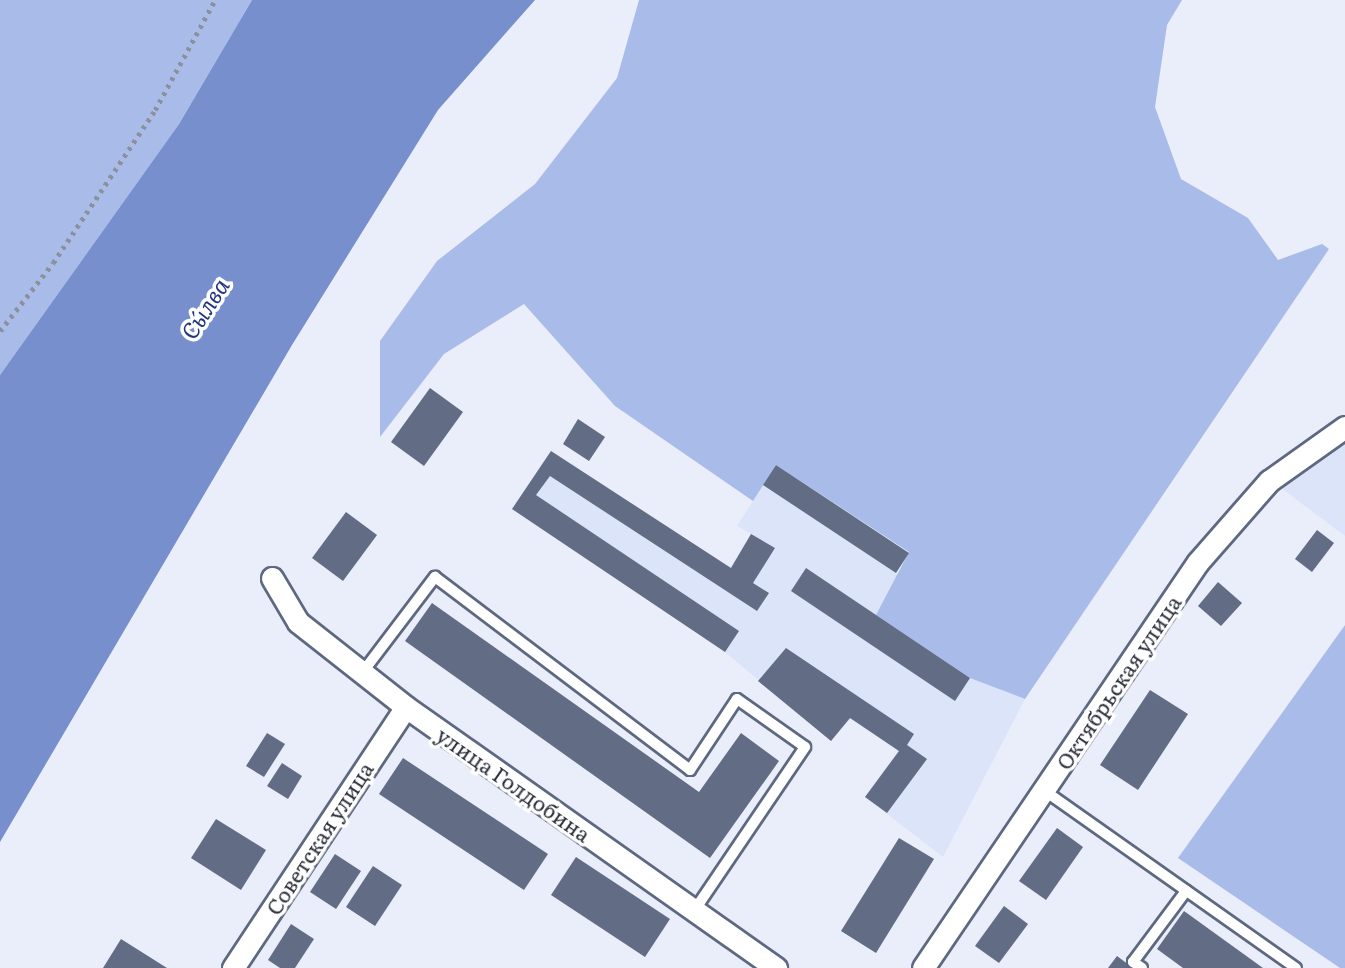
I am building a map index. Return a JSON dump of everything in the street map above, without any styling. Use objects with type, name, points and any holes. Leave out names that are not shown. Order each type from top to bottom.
[{"type":"street","name":"Октябрьская улица","points":[[923,968],[1198,562],[1269,481],[1345,427]]},
{"type":"street","name":"улица Голдобина","points":[[272,578],[298,622],[405,707],[776,968]]},
{"type":"street","name":"Советская улица","points":[[233,968],[405,707]]},
{"type":"lane","points":[[362,673],[435,577],[690,769],[737,699],[805,747],[694,911]]},
{"type":"lane","points":[[1045,791],[1296,968]]},
{"type":"lane","points":[[1142,968],[1133,961],[1186,891]]},
{"type":"path","points":[[0,331],[52,263],[155,110],[215,0]]},
{"type":"shaded area","points":[[0,0],[252,0],[179,124],[0,375]]},
{"type":"shaded area","points":[[639,0],[1182,0],[1167,25],[1155,107],[1181,179],[1248,218],[1278,260],[1322,244],[1329,249],[1025,699],[970,678],[876,615],[909,552],[776,465],[753,501],[615,406],[524,304],[444,354],[380,437],[380,341],[437,261],[535,184],[617,78]]},
{"type":"shaded area","points":[[1345,433],[1345,536],[1277,485]]},
{"type":"shaded area","points":[[551,451],[730,568],[751,534],[737,526],[776,465],[909,553],[896,573],[970,678],[1025,699],[943,857],[865,797],[898,751],[851,718],[831,741],[725,652],[512,509]]},
{"type":"shaded area","points":[[1345,625],[1345,968],[1340,968],[1178,858]]},
{"type":"water","name":"Сы́лва","points":[[252,0],[535,0],[438,110],[292,345],[0,842],[0,375],[179,124]]},
{"type":"building","points":[[430,388],[463,412],[424,466],[391,442]]},
{"type":"building","points":[[578,419],[605,437],[589,461],[563,444]]},
{"type":"building","points":[[551,451],[731,568],[751,534],[775,548],[753,583],[769,593],[757,611],[550,476],[536,495],[739,631],[725,652],[512,509]]},
{"type":"building","points":[[776,465],[909,553],[896,573],[763,485]]},
{"type":"building","points":[[346,512],[377,535],[343,581],[312,558]]},
{"type":"building","points":[[1317,530],[1334,543],[1312,572],[1295,559]]},
{"type":"building","points":[[806,568],[970,678],[955,701],[791,591]]},
{"type":"building","points":[[1218,582],[1242,603],[1221,626],[1198,606]]},
{"type":"building","points":[[432,603],[699,792],[741,733],[779,761],[710,858],[405,641]]},
{"type":"building","points":[[786,648],[914,734],[907,745],[927,759],[887,813],[865,797],[899,751],[850,718],[831,741],[758,681]]},
{"type":"building","points":[[1150,690],[1188,714],[1138,790],[1100,765]]},
{"type":"building","points":[[267,733],[285,744],[264,777],[246,766]]},
{"type":"building","points":[[403,758],[548,854],[524,890],[379,794]]},
{"type":"building","points":[[282,763],[302,776],[288,799],[267,786]]},
{"type":"building","points":[[216,819],[266,850],[241,890],[191,858]]},
{"type":"building","points":[[1057,828],[1083,847],[1046,900],[1019,881]]},
{"type":"building","points":[[899,838],[934,859],[876,953],[841,931]]},
{"type":"building","points":[[335,854],[361,871],[336,909],[310,892]]},
{"type":"building","points":[[576,857],[670,919],[645,957],[551,895]]},
{"type":"building","points":[[373,866],[402,885],[375,926],[346,907]]},
{"type":"building","points":[[1004,906],[1028,924],[999,963],[975,946]]},
{"type":"building","points":[[1184,911],[1263,968],[1183,968],[1157,949]]},
{"type":"building","points":[[291,924],[314,939],[295,968],[280,968],[268,960]]},
{"type":"building","points":[[121,939],[167,968],[103,968]]},
{"type":"building","points":[[1117,956],[1133,968],[1108,968]]}]
